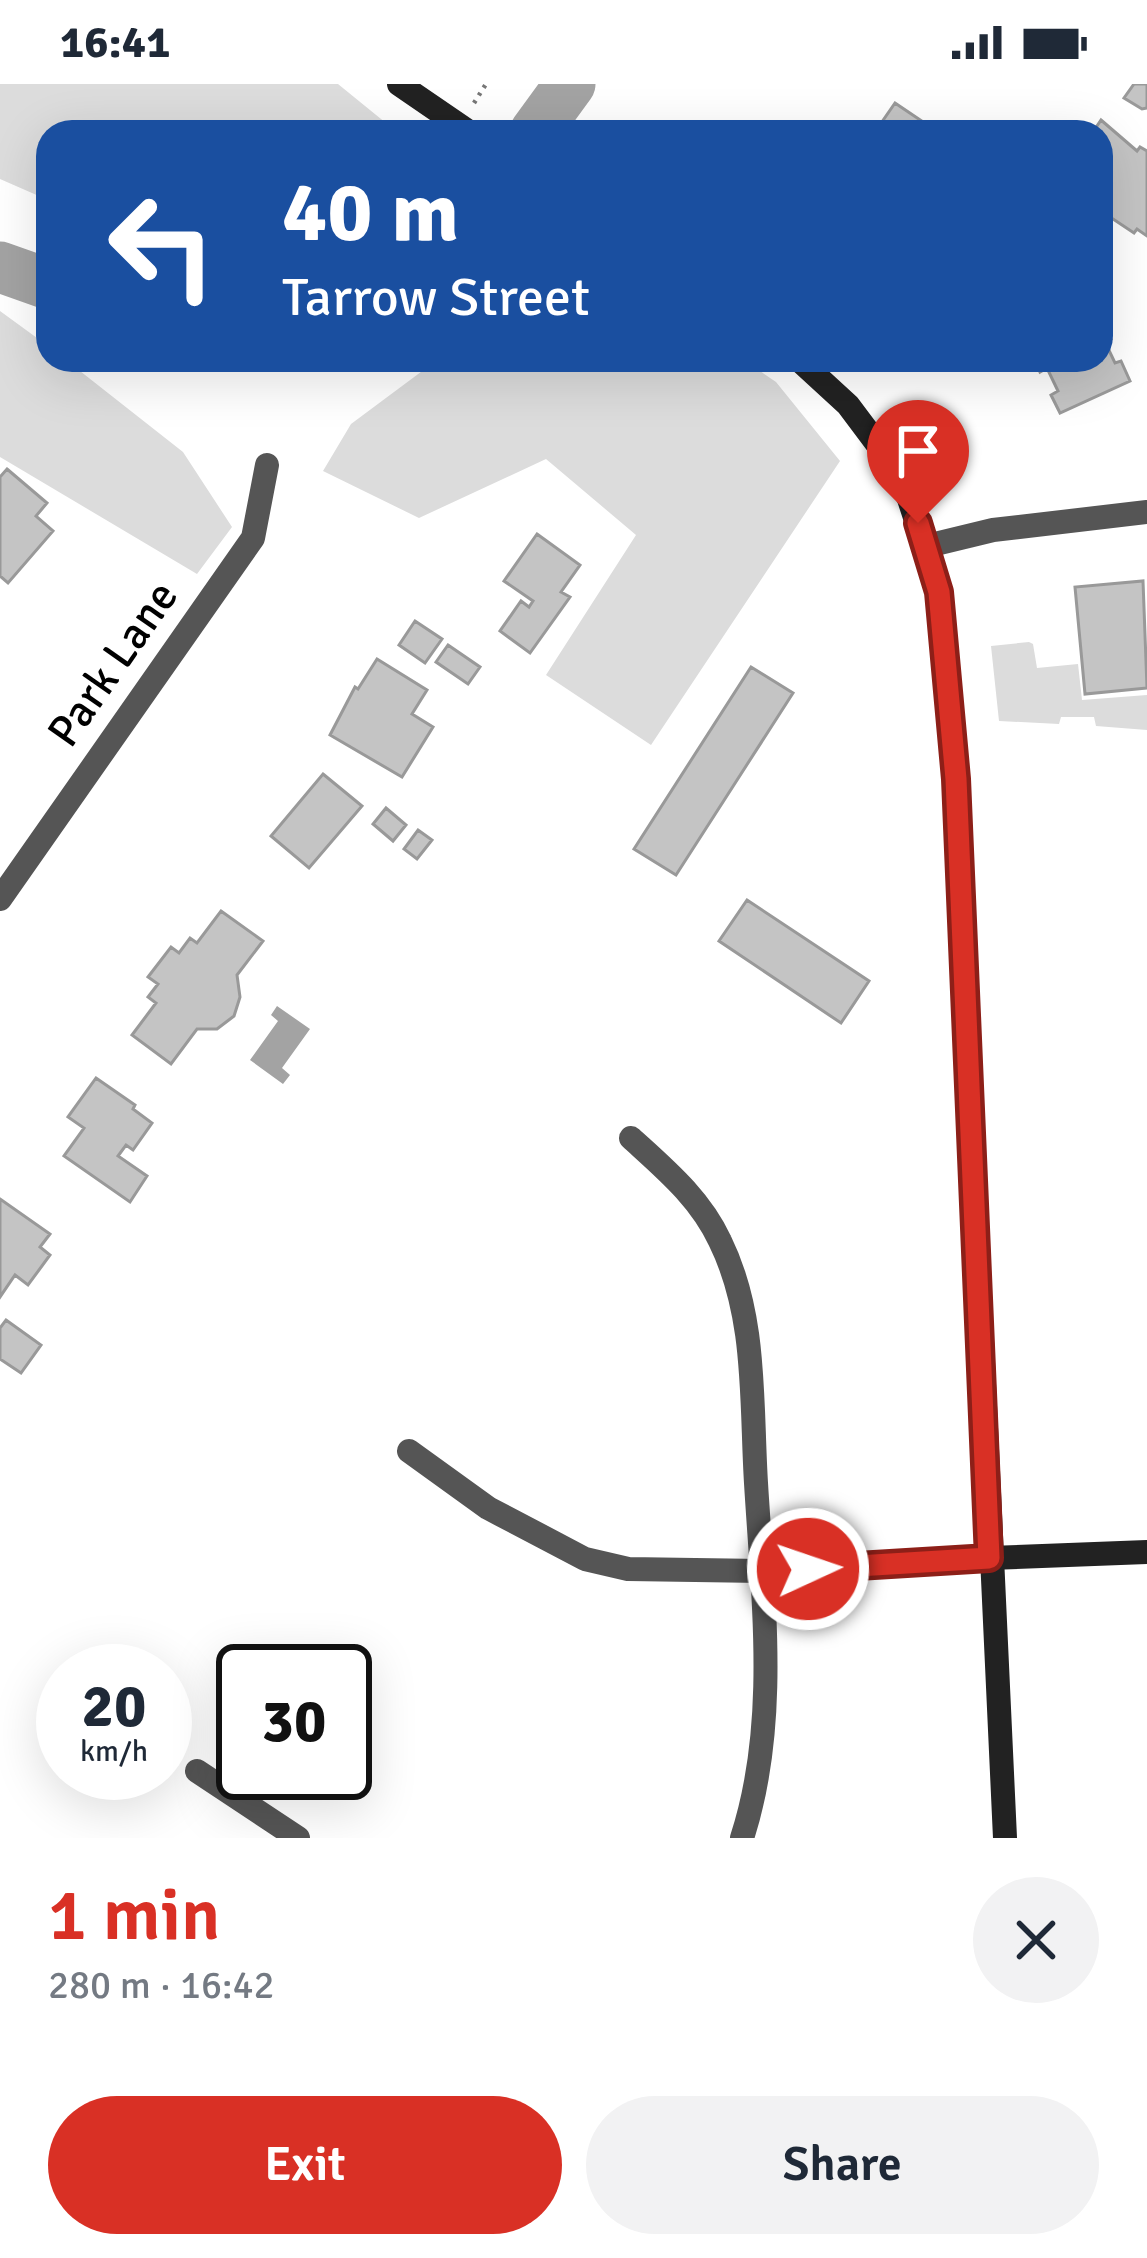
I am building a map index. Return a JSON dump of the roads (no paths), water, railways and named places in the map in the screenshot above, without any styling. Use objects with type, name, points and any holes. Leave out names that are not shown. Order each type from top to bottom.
[{"type":"main road","points":[[399,84],[452,120]]},
{"type":"main road","points":[[811,372],[863,424],[902,485],[927,546],[946,642],[1005,1838]]},
{"type":"main road","points":[[989,1558],[1147,1552]]},
{"type":"street","name":"Park Lane","points":[[0,899],[254,538],[267,465]]},
{"type":"street","points":[[927,546],[993,530],[1147,512]]},
{"type":"street","points":[[631,1138],[688,1190],[720,1239],[741,1291],[749,1344],[766,1663],[761,1748],[742,1838]]},
{"type":"street","points":[[409,1450],[488,1508],[585,1559],[669,1572],[989,1558]]},
{"type":"street","points":[[196,1771],[298,1838]]},
{"type":"waterway","points":[[544,120],[570,84]]},
{"type":"waterway","points":[[0,267],[36,280]]}]
